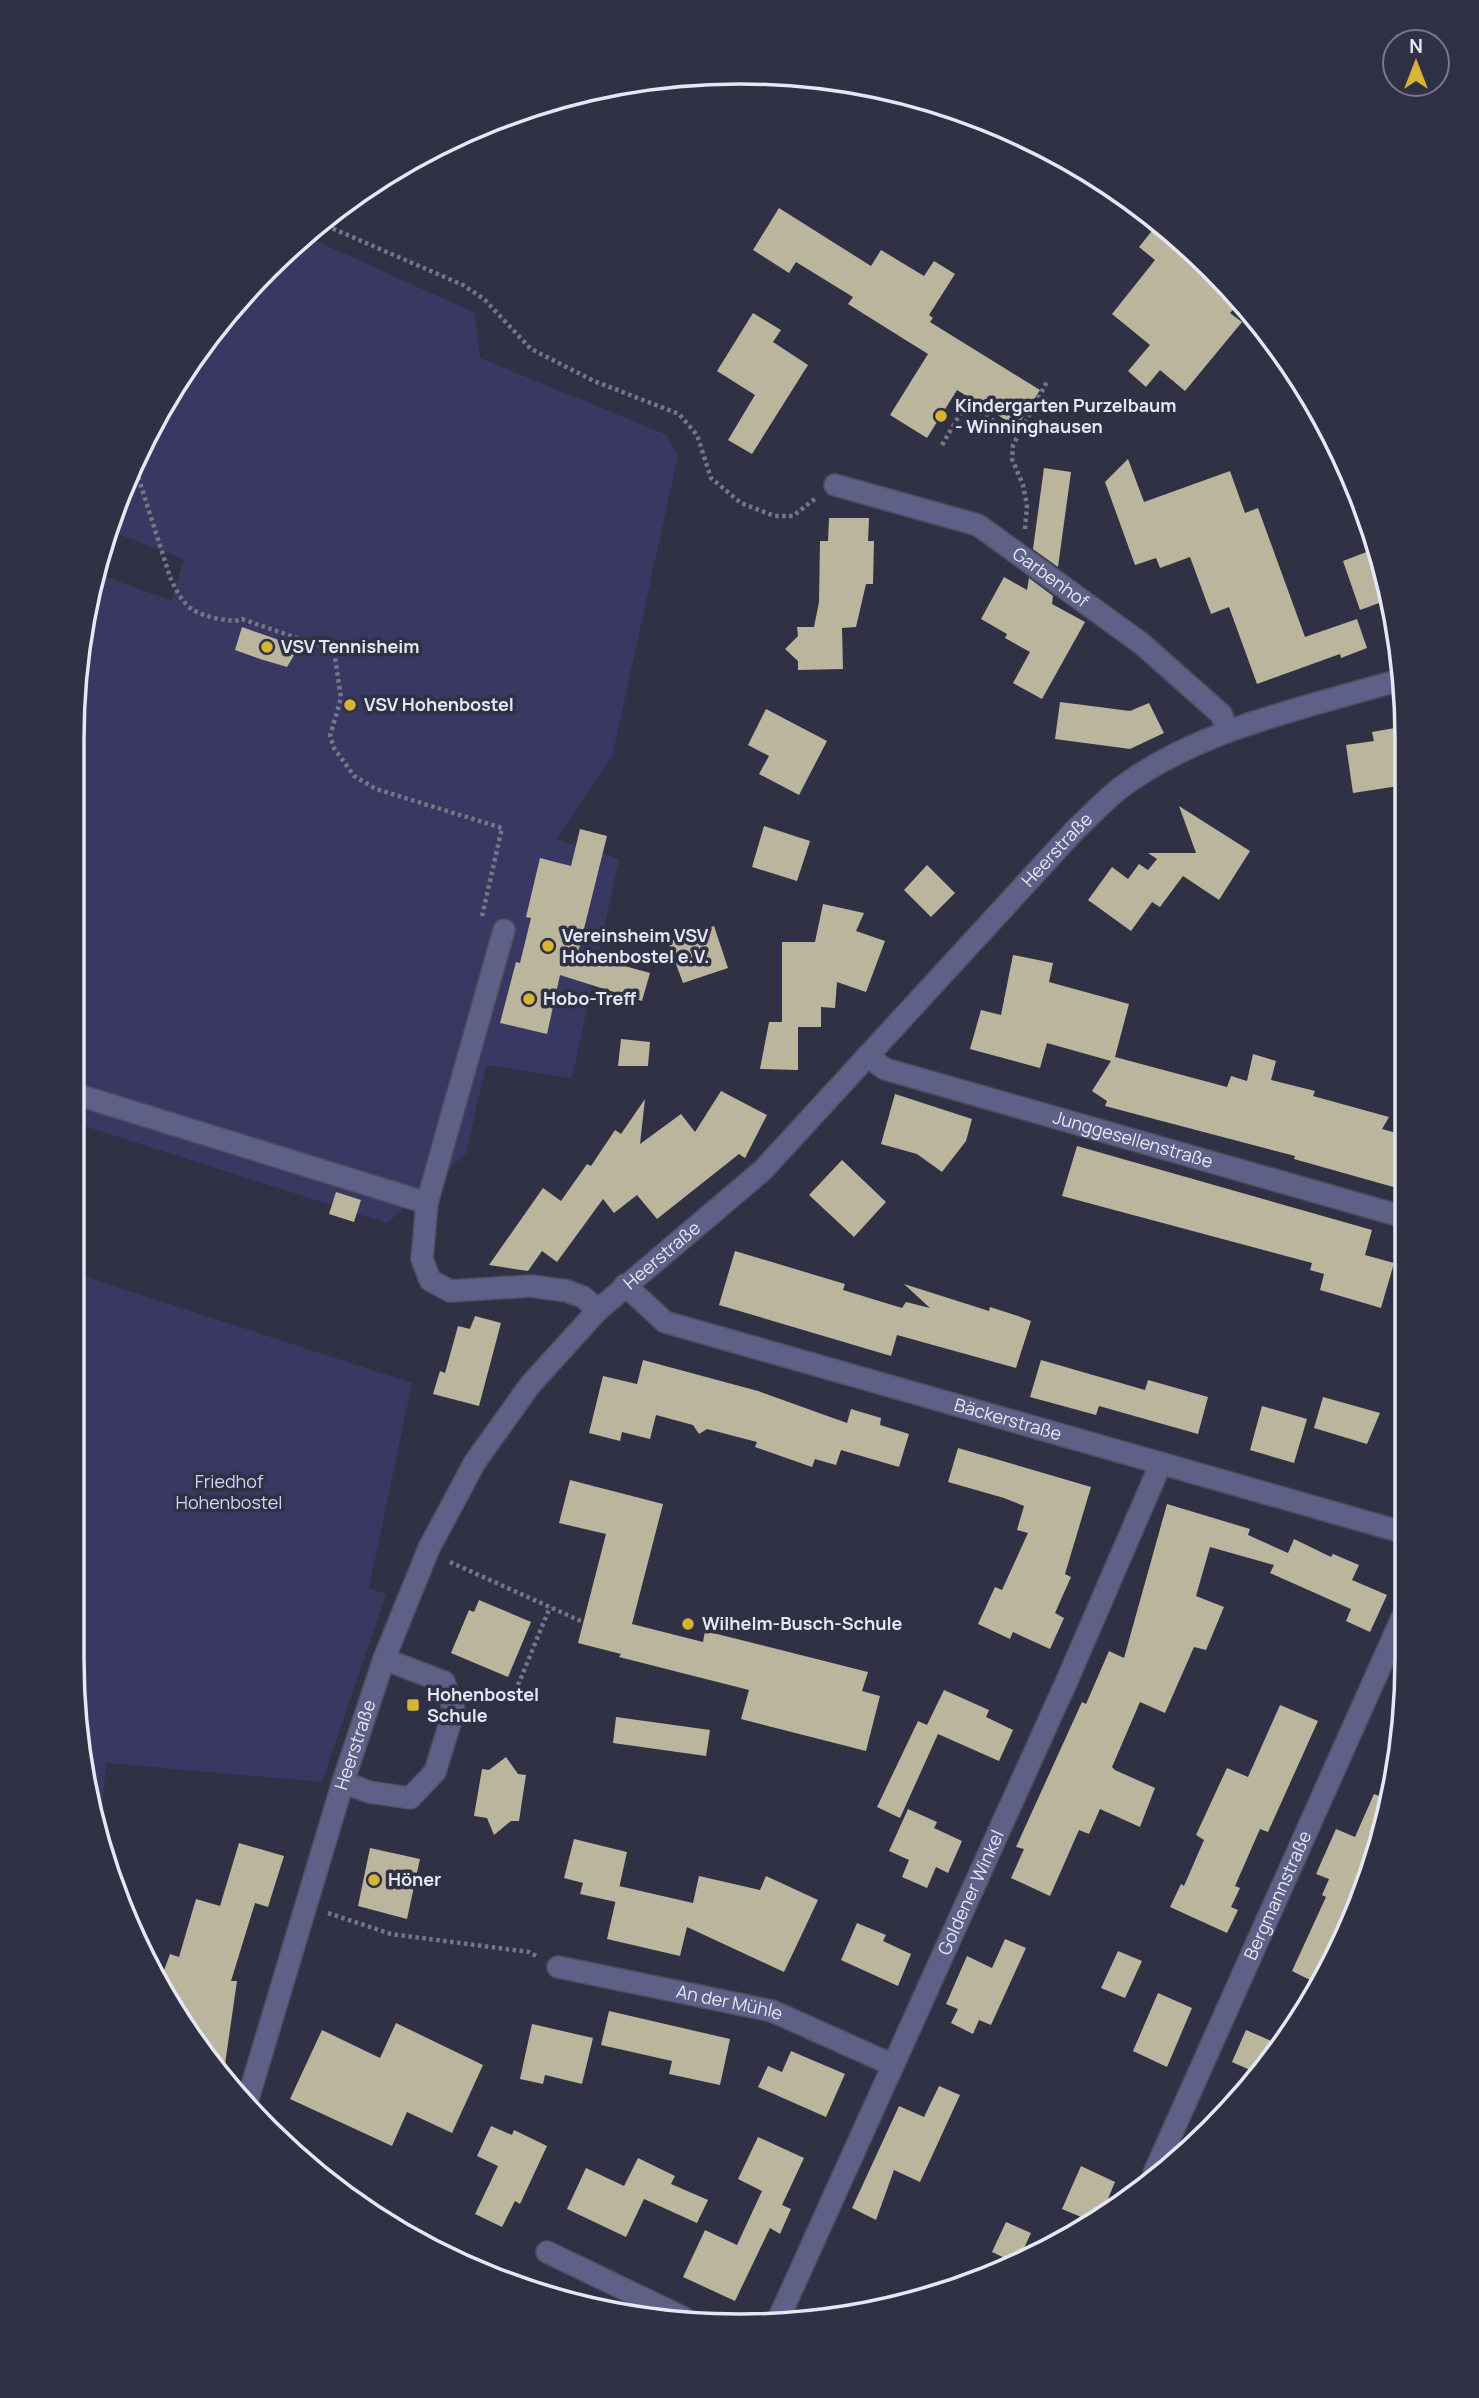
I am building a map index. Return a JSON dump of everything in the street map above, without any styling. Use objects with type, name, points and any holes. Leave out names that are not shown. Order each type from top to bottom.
[{"type":"street","name":"Garbenhof","points":[[835,485],[978,526],[1142,644],[1221,713],[1228,731]]},
{"type":"street","name":"Heerstraße","points":[[250,2094],[343,1783],[384,1660],[429,1548],[475,1462],[530,1385],[598,1310],[625,1285],[763,1170],[1076,830],[1119,789],[1171,756],[1228,731],[1392,682]]},
{"type":"street","points":[[505,930],[427,1203],[422,1259],[430,1280],[450,1291],[531,1286],[567,1291],[583,1297],[598,1310]]},
{"type":"street","name":"Junggesellenstraße","points":[[867,1056],[885,1069],[1395,1214]]},
{"type":"street","points":[[84,1097],[427,1203]]},
{"type":"street","name":"Bäckerstraße","points":[[625,1285],[665,1322],[1395,1530]]},
{"type":"street","name":"Goldener Winkel","points":[[781,2313],[1063,1688],[1161,1463]]},
{"type":"street","name":"Bergmannstraße","points":[[1159,2162],[1395,1634]]},
{"type":"street","points":[[343,1783],[369,1792],[410,1798],[435,1772],[454,1710],[444,1682],[384,1660]]},
{"type":"street","name":"An der Mühle","points":[[558,1966],[772,2011],[893,2065]]},
{"type":"street","points":[[547,2252],[666,2309]]},
{"type":"path","points":[[330,227],[463,285],[484,299],[531,349],[594,381],[679,414],[697,435],[710,478],[741,503],[775,516],[793,516],[835,485]]},
{"type":"path","points":[[1022,557],[1027,505],[1023,485],[1012,459],[1013,445],[1048,380]]},
{"type":"path","points":[[942,445],[966,404],[1017,435]]},
{"type":"path","points":[[139,479],[170,577],[178,594],[192,610],[233,623],[242,619],[334,651],[341,698],[330,736],[334,748],[354,776],[376,789],[502,828],[480,923],[505,930]]},
{"type":"path","points":[[449,1562],[583,1622]]},
{"type":"path","points":[[518,1685],[550,1606]]},
{"type":"path","points":[[324,1912],[391,1934],[529,1952],[558,1966]]},
{"type":"green space","name":"VSV Hohenbostel","points":[[315,240],[475,313],[480,358],[667,435],[678,456],[612,757],[556,839],[619,859],[572,1078],[486,1065],[466,1154],[387,1223],[84,1126],[85,697],[97,612],[105,576],[172,601],[184,559],[117,534],[134,489],[172,412],[219,340],[276,276]]},
{"type":"green space","name":"Friedhof Hohenbostel","points":[[84,1276],[412,1383],[369,1588],[386,1594],[322,1782],[106,1763],[102,1809],[85,1701]]},
{"type":"building","points":[[779,208],[871,266],[881,250],[924,276],[934,261],[955,274],[929,315],[933,318],[930,322],[1040,390],[1017,427],[957,390],[927,438],[890,415],[928,354],[848,304],[853,297],[796,262],[789,273],[753,250]]},
{"type":"building","points":[[1152,230],[1203,276],[1234,309],[1230,313],[1242,322],[1185,391],[1160,370],[1146,387],[1128,371],[1150,345],[1112,314],[1155,260],[1139,247]]},
{"type":"building","points":[[753,313],[781,330],[773,342],[808,365],[752,454],[728,440],[755,395],[717,371]]},
{"type":"building","points":[[1128,459],[1144,502],[1230,471],[1245,513],[1258,508],[1305,637],[1357,619],[1367,648],[1341,658],[1340,654],[1257,684],[1229,607],[1211,614],[1190,557],[1160,568],[1156,558],[1135,565],[1105,482]]},
{"type":"building","points":[[1044,468],[1071,472],[1058,567],[1033,549]]},
{"type":"building","points":[[829,518],[869,518],[868,541],[874,541],[873,584],[866,584],[856,627],[842,628],[843,669],[798,670],[798,661],[785,649],[798,636],[797,627],[814,627],[819,602],[820,541],[828,541]]},
{"type":"building","points":[[1367,552],[1380,603],[1360,610],[1343,561]]},
{"type":"building","points":[[1004,577],[1027,590],[1029,578],[1053,596],[1052,604],[1085,622],[1042,699],[1013,683],[1030,652],[1005,638],[1007,634],[981,619]]},
{"type":"building","name":"VSV Tennisheim","points":[[242,627],[299,647],[287,667],[260,659],[235,650]]},
{"type":"building","points":[[1060,702],[1130,711],[1149,703],[1164,733],[1130,749],[1055,739]]},
{"type":"building","points":[[766,709],[827,741],[799,795],[759,774],[769,756],[748,745]]},
{"type":"building","points":[[1395,728],[1395,787],[1353,793],[1346,745],[1374,741],[1372,732]]},
{"type":"building","points":[[1179,806],[1250,851],[1219,900],[1183,876],[1160,907],[1152,902],[1131,931],[1088,900],[1112,867],[1128,879],[1139,864],[1148,870],[1157,859],[1148,853],[1196,853]]},
{"type":"building","points":[[764,826],[810,841],[797,881],[752,867]]},
{"type":"building","name":"Vereinsheim VSV Hohenbostel e.V.","points":[[580,829],[607,836],[578,953],[650,973],[642,1001],[560,975],[547,1034],[500,1023],[516,962],[520,963],[531,918],[526,917],[540,858],[571,866]]},
{"type":"building","points":[[927,865],[955,893],[931,917],[904,890]]},
{"type":"building","points":[[823,904],[864,913],[856,931],[885,941],[866,992],[837,982],[835,1008],[821,1007],[821,1027],[798,1027],[798,1070],[760,1069],[769,1022],[782,1022],[782,942],[815,942]]},
{"type":"building","points":[[714,926],[728,968],[683,983],[668,942]]},
{"type":"building","points":[[1013,955],[1053,963],[1049,982],[1129,1004],[1115,1057],[1227,1087],[1231,1076],[1247,1081],[1253,1054],[1276,1061],[1271,1080],[1315,1091],[1313,1096],[1389,1117],[1382,1129],[1395,1133],[1395,1187],[1294,1159],[1295,1156],[1105,1106],[1107,1101],[1092,1091],[1111,1061],[1047,1043],[1040,1068],[970,1049],[981,1010],[1001,1015]]},
{"type":"building","points":[[621,1039],[650,1042],[648,1066],[618,1066]]},
{"type":"building","points":[[721,1091],[767,1115],[745,1158],[739,1154],[657,1219],[637,1195],[614,1213],[603,1199],[557,1262],[542,1251],[528,1271],[489,1265],[543,1188],[561,1201],[587,1164],[591,1166],[615,1130],[621,1134],[645,1099],[640,1144],[681,1114],[695,1132]]},
{"type":"building","points":[[895,1094],[972,1119],[966,1141],[942,1172],[917,1154],[881,1144]]},
{"type":"building","points":[[1077,1146],[1372,1230],[1365,1255],[1394,1263],[1381,1308],[1320,1290],[1324,1274],[1310,1270],[1312,1263],[1062,1196]]},
{"type":"building","points":[[842,1160],[886,1202],[854,1237],[809,1195]]},
{"type":"building","points":[[336,1192],[361,1200],[354,1222],[329,1214]]},
{"type":"building","points":[[735,1251],[845,1284],[843,1290],[902,1308],[906,1302],[930,1308],[904,1284],[989,1311],[990,1307],[1031,1321],[1016,1368],[897,1335],[891,1356],[719,1305]]},
{"type":"building","points":[[475,1316],[501,1323],[479,1406],[433,1394],[440,1371],[445,1373],[458,1326],[470,1329]]},
{"type":"building","points":[[643,1360],[758,1391],[847,1423],[851,1409],[881,1418],[880,1425],[909,1434],[899,1467],[841,1450],[836,1465],[815,1459],[812,1467],[755,1447],[757,1442],[707,1429],[699,1434],[693,1425],[656,1415],[650,1439],[622,1432],[620,1441],[589,1433],[603,1376],[637,1384]]},
{"type":"building","points":[[1041,1360],[1145,1390],[1148,1380],[1208,1397],[1198,1434],[1099,1406],[1096,1415],[1030,1397]]},
{"type":"building","points":[[1323,1397],[1380,1413],[1367,1444],[1314,1428]]},
{"type":"building","points":[[1262,1406],[1307,1419],[1294,1463],[1250,1450]]},
{"type":"building","points":[[958,1448],[1091,1487],[1065,1574],[1071,1577],[1055,1613],[1064,1618],[1050,1649],[1013,1632],[1010,1639],[978,1624],[995,1587],[1002,1590],[1028,1533],[1017,1530],[1024,1506],[948,1482]]},
{"type":"building","points":[[570,1480],[663,1504],[632,1624],[703,1642],[705,1631],[868,1672],[862,1691],[880,1696],[866,1751],[741,1719],[749,1690],[619,1657],[621,1654],[578,1643],[606,1534],[559,1523]]},
{"type":"building","points":[[1167,1504],[1250,1529],[1248,1535],[1288,1553],[1294,1539],[1331,1557],[1333,1554],[1359,1565],[1352,1580],[1387,1595],[1370,1632],[1346,1621],[1351,1609],[1270,1573],[1274,1565],[1210,1547],[1196,1596],[1224,1607],[1206,1650],[1194,1647],[1165,1713],[1140,1702],[1112,1767],[1155,1788],[1140,1827],[1100,1809],[1089,1834],[1079,1830],[1050,1896],[1011,1878],[1024,1849],[1016,1847],[1082,1702],[1086,1704],[1109,1651],[1124,1658]]},
{"type":"building","points":[[479,1600],[531,1622],[508,1677],[451,1653],[469,1610],[474,1612]]},
{"type":"building","points":[[944,1690],[989,1710],[986,1717],[1013,1730],[999,1761],[938,1734],[900,1818],[877,1807],[918,1721],[927,1725]]},
{"type":"building","points":[[1280,1705],[1318,1721],[1268,1832],[1260,1829],[1235,1886],[1240,1888],[1231,1907],[1238,1910],[1227,1933],[1170,1907],[1181,1884],[1184,1886],[1204,1840],[1196,1835],[1227,1768],[1248,1777]]},
{"type":"building","points":[[616,1717],[710,1730],[706,1756],[613,1743]]},
{"type":"building","points":[[506,1757],[518,1774],[526,1775],[519,1821],[511,1821],[494,1835],[487,1818],[474,1816],[482,1769],[489,1770]]},
{"type":"building","points":[[1374,1794],[1380,1796],[1373,1828],[1345,1909],[1310,1980],[1292,1971],[1326,1897],[1322,1895],[1329,1879],[1316,1874],[1336,1829],[1355,1837]]},
{"type":"building","points":[[908,1809],[937,1822],[934,1828],[962,1841],[948,1873],[936,1867],[927,1888],[902,1877],[909,1860],[889,1851]]},
{"type":"building","points":[[574,1839],[627,1852],[616,1902],[580,1894],[583,1883],[564,1878]]},
{"type":"building","points":[[239,1843],[284,1856],[268,1907],[255,1903],[231,1981],[237,1981],[225,2065],[194,2023],[164,1971],[170,1954],[179,1957],[196,1899],[220,1906]]},
{"type":"building","points":[[370,1848],[420,1859],[407,1919],[358,1906]]},
{"type":"building","points":[[699,1876],[760,1890],[766,1876],[818,1900],[784,1972],[687,1927],[680,1956],[607,1939],[619,1886],[693,1903]]},
{"type":"building","points":[[857,1923],[886,1935],[883,1941],[911,1954],[898,1986],[841,1960]]},
{"type":"building","points":[[1005,1939],[1026,1948],[991,2025],[979,2020],[973,2034],[951,2023],[958,2009],[946,2004],[967,1956],[992,1968]]},
{"type":"building","points":[[1118,1951],[1142,1961],[1125,1998],[1101,1988]]},
{"type":"building","points":[[1158,1993],[1192,2008],[1167,2067],[1133,2051]]},
{"type":"building","points":[[609,2011],[730,2039],[720,2085],[669,2074],[672,2061],[601,2045]]},
{"type":"building","points":[[396,2023],[483,2065],[452,2133],[407,2112],[392,2146],[290,2099],[322,2030],[380,2058]]},
{"type":"building","points":[[532,2024],[593,2038],[582,2084],[545,2075],[543,2084],[520,2079]]},
{"type":"building","points":[[1246,2030],[1272,2041],[1250,2070],[1232,2062]]},
{"type":"building","points":[[791,2051],[845,2074],[826,2117],[758,2087],[768,2066],[782,2072]]},
{"type":"building","points":[[939,2086],[960,2095],[920,2182],[894,2170],[876,2220],[852,2208],[899,2106],[924,2117]]},
{"type":"building","points":[[491,2126],[512,2135],[514,2130],[547,2146],[520,2204],[515,2201],[502,2227],[475,2214],[498,2166],[477,2156]]},
{"type":"building","points":[[758,2137],[804,2158],[782,2205],[791,2209],[780,2234],[770,2228],[735,2301],[683,2277],[705,2230],[737,2245],[762,2191],[738,2179]]},
{"type":"building","points":[[638,2158],[675,2176],[671,2184],[708,2200],[697,2223],[644,2199],[626,2237],[567,2209],[586,2168],[624,2186]]},
{"type":"building","points":[[1081,2166],[1115,2182],[1106,2202],[1082,2217],[1062,2209]]},
{"type":"building","points":[[1006,2222],[1031,2233],[1024,2248],[1004,2258],[992,2252]]},
{"type":"place","name":"Kindergarten Purzelbaum - Winninghausen","points":[[941,416]]},
{"type":"place","name":"VSV Tennisheim","points":[[267,647]]},
{"type":"place","name":"VSV Hohenbostel","points":[[350,705]]},
{"type":"place","name":"Vereinsheim VSV Hohenbostel e.V.","points":[[548,946]]},
{"type":"place","name":"Hobo-Treff","points":[[529,999]]},
{"type":"place","name":"Wilhelm-Busch-Schule","points":[[688,1624]]},
{"type":"place","name":"Hohenbostel Schule","points":[[413,1705]]},
{"type":"place","name":"Höner","points":[[374,1880]]}]
